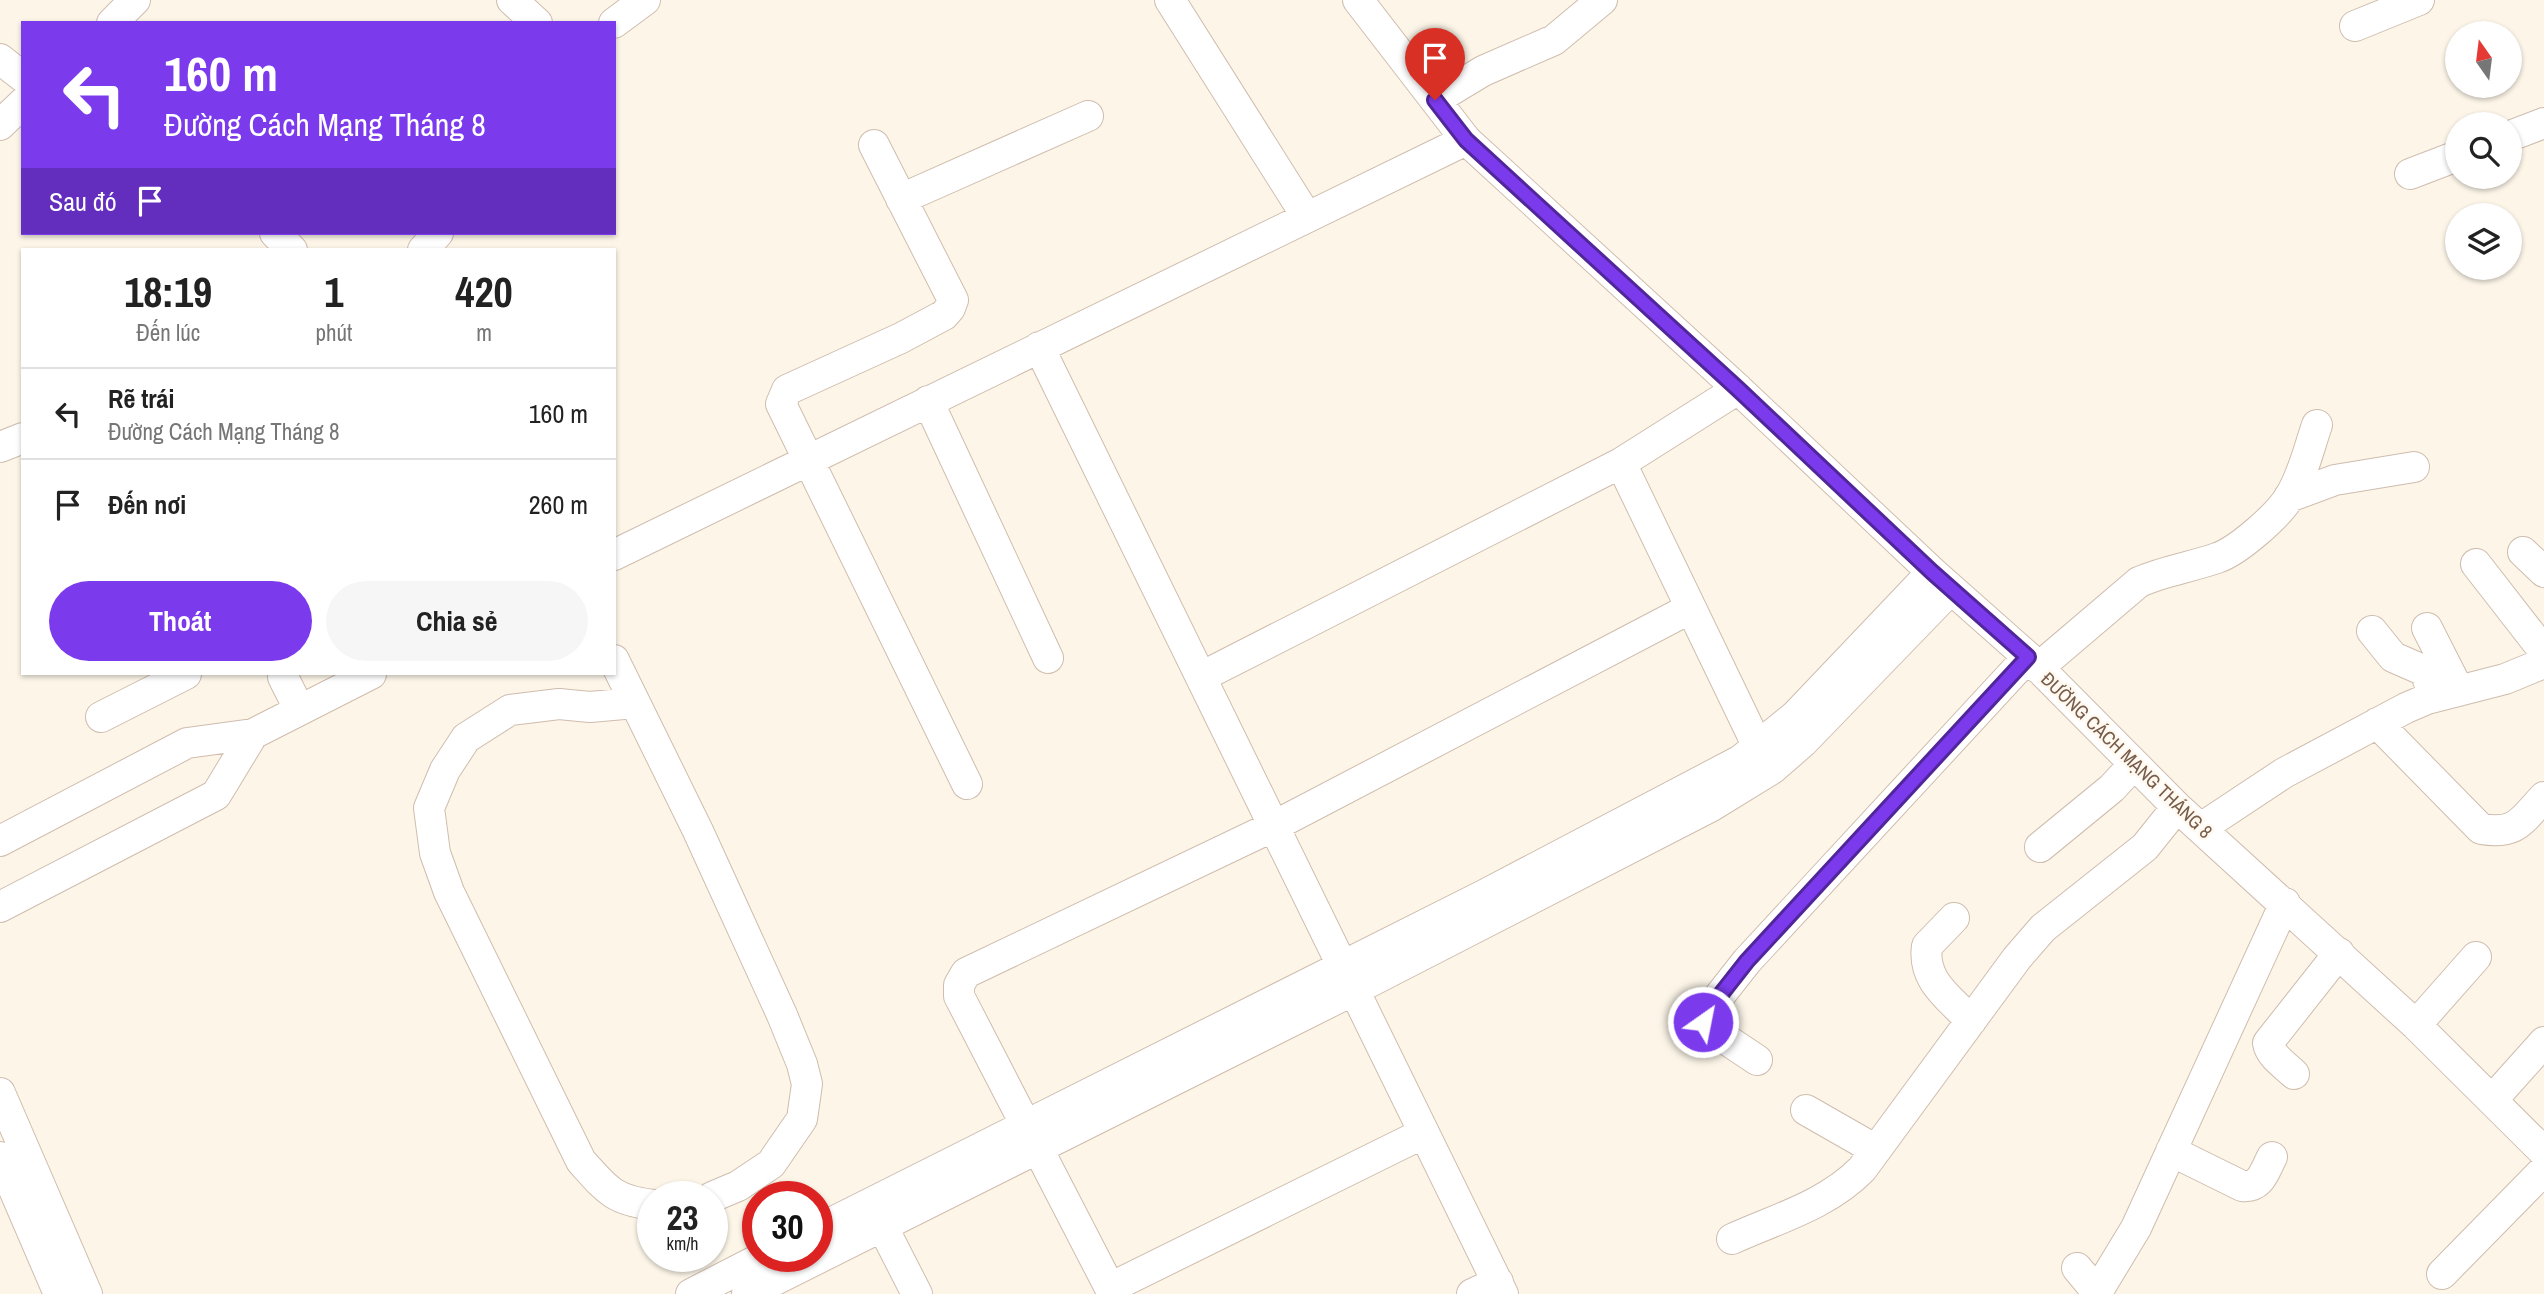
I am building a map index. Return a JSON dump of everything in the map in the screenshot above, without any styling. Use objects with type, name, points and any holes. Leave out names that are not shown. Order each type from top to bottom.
[{"type":"street","points":[[114,21],[135,0]]},
{"type":"street","points":[[512,0],[535,21]]},
{"type":"street","points":[[616,22],[645,0]]},
{"type":"street","points":[[1170,0],[1307,217]]},
{"type":"street","name":"ĐƯỜNG CÁCH MẠNG THÁNG 8","points":[[1358,0],[1466,140],[2033,662],[2177,807],[2339,953],[2493,1098],[2544,1152]]},
{"type":"street","points":[[1435,100],[1483,71],[1554,40],[1602,0]]},
{"type":"street","points":[[2355,26],[2419,0]]},
{"type":"street","points":[[0,59],[21,75]]},
{"type":"street","points":[[0,125],[21,105]]},
{"type":"street","points":[[901,199],[1088,116]]},
{"type":"street","points":[[2522,131],[2544,123]]},
{"type":"street","points":[[616,554],[1466,140]]},
{"type":"street","points":[[874,145],[953,300],[944,315],[901,338],[787,390],[780,404],[967,784]]},
{"type":"street","points":[[2410,174],[2445,161]]},
{"type":"street","points":[[277,235],[290,248]]},
{"type":"street","points":[[1039,347],[1424,1133],[1491,1290]]},
{"type":"street","points":[[1201,677],[1621,463],[1738,389]]},
{"type":"street","points":[[928,401],[1048,659]]},
{"type":"street","points":[[1757,1060],[1703,1022],[1703,1017],[1747,961],[2033,662],[2139,582],[2232,552],[2246,542],[2290,497],[2317,425]]},
{"type":"street","points":[[0,447],[21,439]]},
{"type":"street","points":[[1621,463],[1765,758]]},
{"type":"street","points":[[2290,497],[2335,480],[2414,467]]},
{"type":"street","points":[[2201,828],[2284,773],[2406,708],[2505,679],[2541,654],[2476,564]]},
{"type":"street","points":[[747,1294],[877,1215],[1489,906],[1741,760],[1765,758],[1795,716],[1942,580]]},
{"type":"street","points":[[1424,1133],[1112,1291],[959,996],[959,985],[966,972],[1274,826],[1691,608]]},
{"type":"street","points":[[2427,628],[2447,694]]},
{"type":"street","points":[[2372,631],[2393,657],[2425,671],[2447,694]]},
{"type":"street","points":[[616,664],[698,831],[782,1015],[802,1064],[807,1084],[802,1119],[771,1164],[728,1190]]},
{"type":"street","points":[[101,717],[184,675]]},
{"type":"street","points":[[0,841],[187,743],[253,734],[369,675]]},
{"type":"street","points":[[283,677],[299,709]]},
{"type":"street","points":[[635,703],[590,706],[559,704],[510,710],[466,738],[445,770],[429,808],[435,853],[449,892],[581,1161],[604,1186],[627,1202],[637,1203]]},
{"type":"street","points":[[2377,723],[2481,829],[2498,832],[2516,827],[2544,797]]},
{"type":"street","points":[[0,907],[216,795],[253,734]]},
{"type":"street","points":[[2040,847],[2112,788],[2134,765]]},
{"type":"street","points":[[1732,1239],[1829,1196],[1847,1184],[1876,1150],[2017,958],[2043,928],[2145,848],[2177,807]]},
{"type":"street","points":[[2077,1268],[2096,1293],[2136,1228],[2285,904]]},
{"type":"street","points":[[1954,918],[1927,946],[1926,967],[1932,979],[1971,1020]]},
{"type":"street","points":[[2294,1074],[2275,1057],[2268,1048],[2268,1043],[2339,953]]},
{"type":"street","points":[[2416,1026],[2476,957]]},
{"type":"street","points":[[2493,1098],[2544,1042]]},
{"type":"street","points":[[0,1093],[87,1294]]},
{"type":"street","points":[[1806,1110],[1876,1150]]},
{"type":"street","points":[[2172,1150],[2242,1186],[2252,1187],[2259,1183],[2272,1157]]},
{"type":"street","points":[[0,1157],[59,1294]]},
{"type":"street","points":[[2442,1274],[2544,1170]]},
{"type":"street","points":[[833,1226],[877,1215]]},
{"type":"street","points":[[877,1215],[917,1294]]},
{"type":"street","points":[[691,1294],[742,1268]]},
{"type":"route","points":[[1435,100],[1466,140],[1738,389],[1932,572],[2028,657],[1747,961],[1703,1017],[1703,1022]]}]
